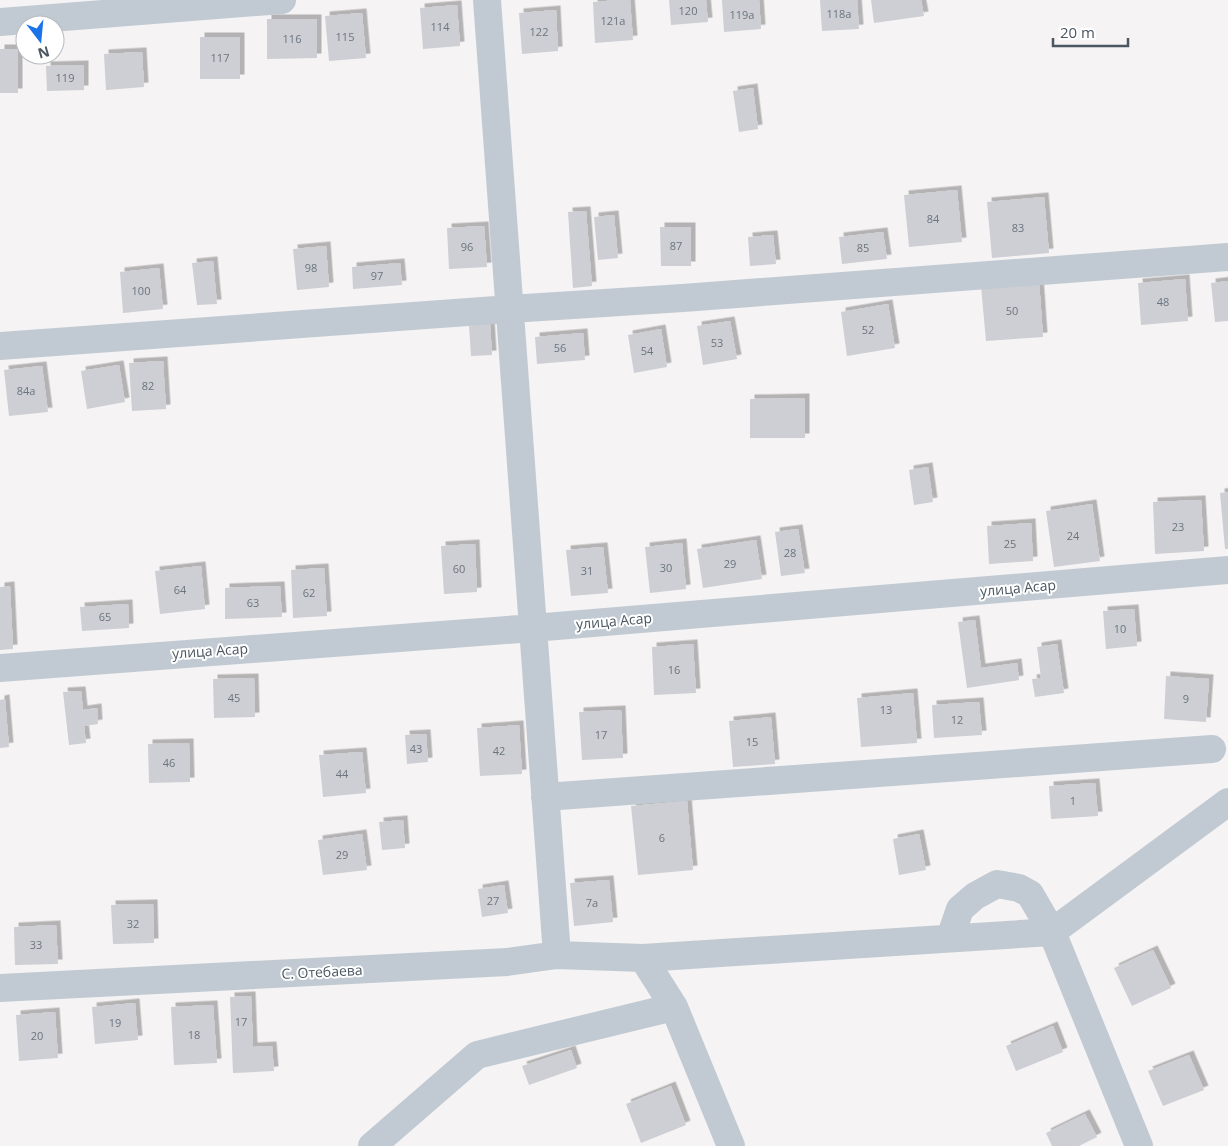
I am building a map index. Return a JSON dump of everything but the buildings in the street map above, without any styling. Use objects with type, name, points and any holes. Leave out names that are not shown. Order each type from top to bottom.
[{"type":"street","points":[[0,22],[282,0]]},
{"type":"street","points":[[487,0],[557,955]]},
{"type":"street","points":[[0,346],[1228,257]]},
{"type":"street","name":"улица Асар","points":[[0,668],[533,628],[1228,570]]},
{"type":"street","points":[[545,797],[1212,749]]},
{"type":"street","points":[[1052,932],[1228,802]]},
{"type":"street","points":[[950,938],[960,909],[975,896],[997,884],[1018,888],[1030,894],[1052,932],[1139,1146]]},
{"type":"street","name":"С. Отебаева","points":[[0,988],[507,962],[557,955],[643,958],[1052,932]]},
{"type":"street","points":[[643,958],[674,1007],[731,1146]]},
{"type":"street","points":[[372,1146],[477,1055],[674,1007]]}]
